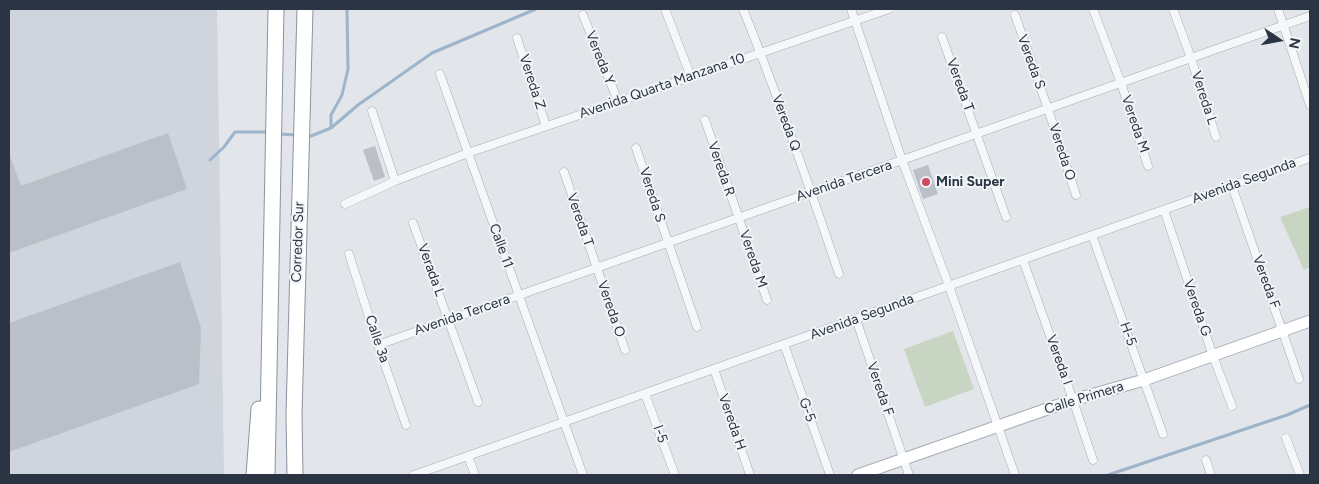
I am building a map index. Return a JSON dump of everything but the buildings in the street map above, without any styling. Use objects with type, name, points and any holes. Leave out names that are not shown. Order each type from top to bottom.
[{"type":"highway","name":"Corredor Sur","points":[[267,475],[276,9]]},
{"type":"highway","name":"Corredor Sur","points":[[295,475],[294,414],[305,9]]},
{"type":"highway","points":[[254,475],[269,303]]},
{"type":"highway","points":[[294,414],[300,475]]},
{"type":"street","points":[[665,9],[691,77]]},
{"type":"street","name":"Vereda Q","points":[[743,9],[761,53],[839,274]]},
{"type":"street","points":[[851,9],[902,160],[949,286],[1015,475]]},
{"type":"street","name":"Avenida Quarta Manzana 10","points":[[345,204],[395,181],[546,126],[890,9]]},
{"type":"street","points":[[1093,9],[1121,83]]},
{"type":"street","points":[[1173,9],[1191,58]]},
{"type":"street","points":[[1278,9],[1310,105]]},
{"type":"street","name":"Vereda Y","points":[[583,15],[618,101]]},
{"type":"street","name":"Vereda S","points":[[1015,15],[1048,109]]},
{"type":"street","name":"Avenida Tercera","points":[[378,345],[1310,16]]},
{"type":"street","name":"Vereda T","points":[[942,36],[977,134]]},
{"type":"street","name":"Vereda Z","points":[[517,38],[546,126]]},
{"type":"street","name":"Vereda L","points":[[1191,58],[1216,137]]},
{"type":"street","name":"Calle 11","points":[[440,74],[583,475]]},
{"type":"street","name":"Vereda M","points":[[1121,83],[1148,166]]},
{"type":"street","name":"Vereda O","points":[[1048,109],[1076,195]]},
{"type":"street","points":[[372,111],[395,181]]},
{"type":"street","name":"Vereda R","points":[[704,120],[738,218]]},
{"type":"street","points":[[977,134],[1006,217]]},
{"type":"street","name":"Vereda S","points":[[636,148],[697,327]]},
{"type":"street","name":"Avenida Segunda","points":[[414,475],[1310,158]]},
{"type":"street","name":"Vereda T","points":[[564,172],[597,268]]},
{"type":"street","name":"Vereda F","points":[[1232,186],[1284,331],[1299,379]]},
{"type":"street","name":"Vereda G","points":[[1164,210],[1213,356],[1232,406]]},
{"type":"street","name":"Vereda M","points":[[738,218],[767,300]]},
{"type":"street","name":"Verada L","points":[[414,223],[478,402]]},
{"type":"street","name":"H-5","points":[[1092,235],[1162,434]]},
{"type":"street","name":"Calle 3a","points":[[349,254],[406,425]]},
{"type":"street","name":"Vereda I","points":[[1023,260],[1093,460]]},
{"type":"street","name":"Vereda O","points":[[597,268],[625,350]]},
{"type":"street","name":"Vereda F","points":[[856,319],[909,475]]},
{"type":"street","name":"Calle Primera","points":[[858,475],[1073,400],[1144,380],[1310,321]]},
{"type":"street","name":"G-5","points":[[784,344],[830,475]]},
{"type":"street","name":"Vereda H","points":[[714,369],[750,475]]},
{"type":"street","name":"I-5","points":[[645,394],[675,475]]},
{"type":"street","points":[[1286,438],[1300,475]]},
{"type":"street","points":[[468,456],[475,475]]},
{"type":"street","points":[[1206,460],[1211,475]]},
{"type":"shaded area","points":[[9,9],[217,9],[224,475],[9,475]]},
{"type":"green space","points":[[1310,207],[1310,267],[1304,270],[1280,217]]},
{"type":"green space","points":[[953,331],[974,389],[925,407],[904,349]]},
{"type":"waterway","points":[[331,127],[331,115],[342,95],[348,69],[347,9]]},
{"type":"waterway","points":[[311,136],[331,128],[358,105],[432,53],[536,9]]},
{"type":"waterway","points":[[210,160],[224,147],[235,132],[266,132]]},
{"type":"waterway","points":[[280,134],[296,135]]},
{"type":"waterway","points":[[1108,475],[1287,415],[1310,405]]},
{"type":"place","name":"Mini Super","points":[[926,182]]}]
